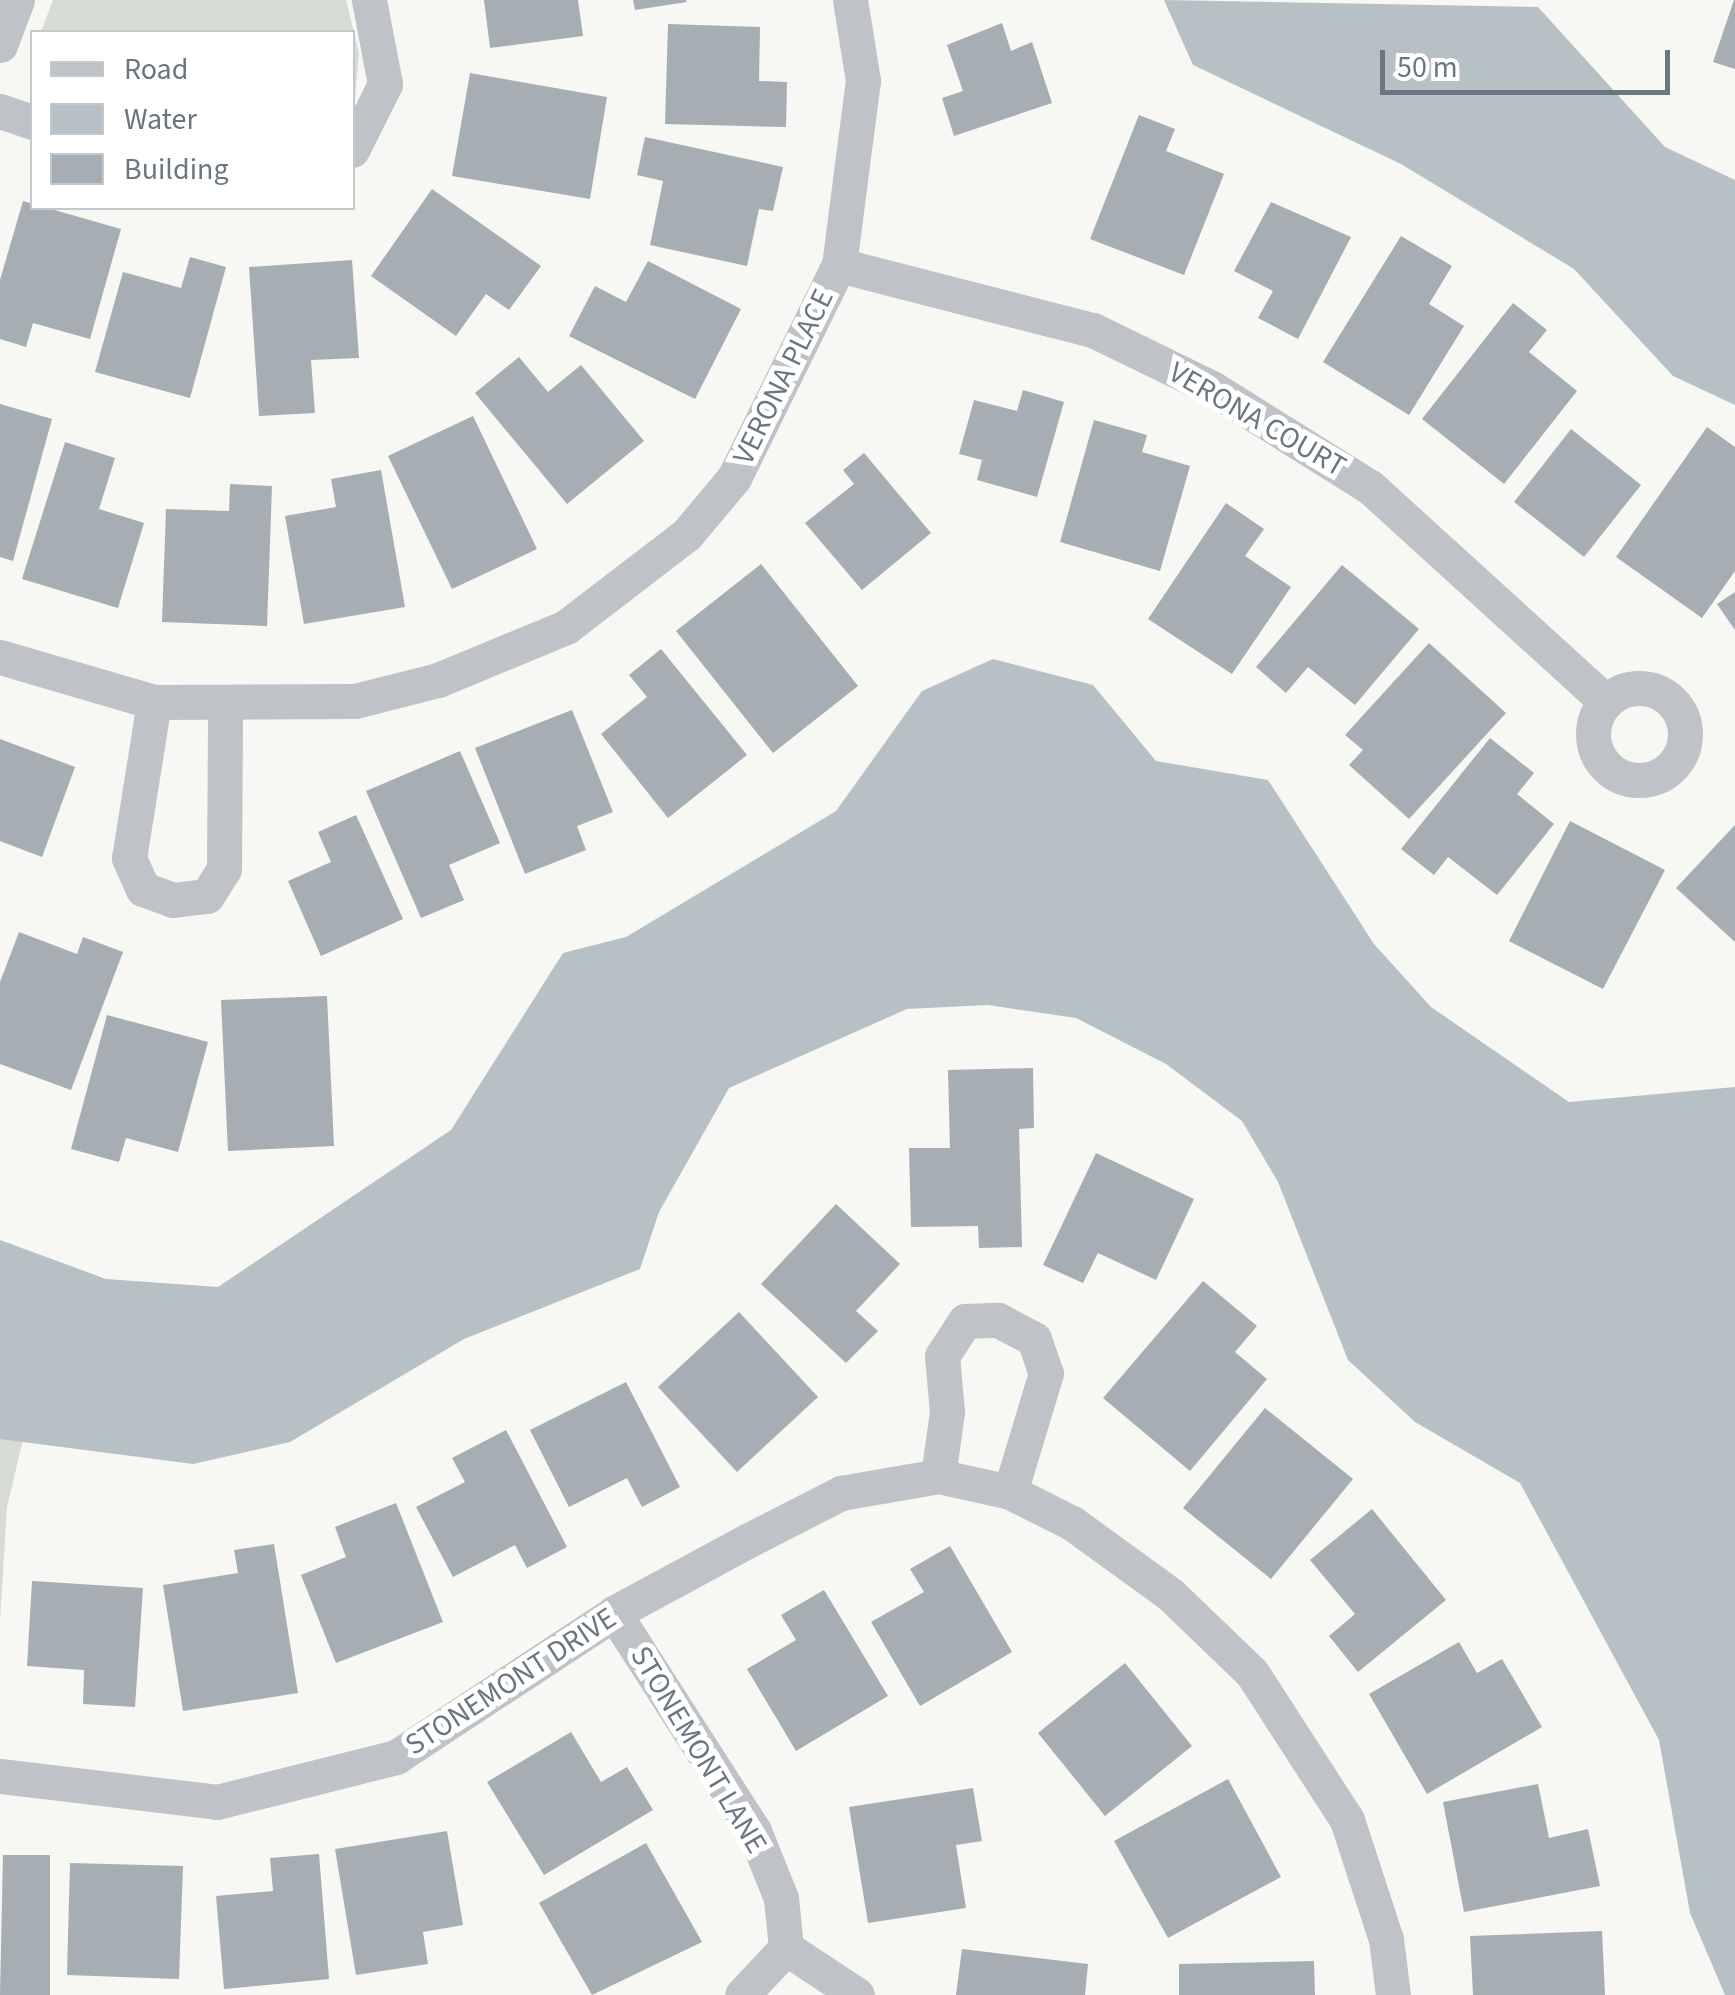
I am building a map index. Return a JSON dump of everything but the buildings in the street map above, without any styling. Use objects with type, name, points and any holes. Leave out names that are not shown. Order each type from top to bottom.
[{"type":"street","points":[[0,45],[17,0]]},
{"type":"street","points":[[355,144],[385,84],[369,0]]},
{"type":"street","name":"VERONA PLACE","points":[[0,657],[154,702],[225,708],[355,701],[438,680],[566,627],[687,534],[734,478],[838,265],[863,82],[850,0]]},
{"type":"street","points":[[0,111],[30,121]]},
{"type":"street","name":"VERONA COURT","points":[[838,265],[1093,330],[1212,388],[1370,487],[1606,702]]},
{"type":"street","points":[[154,702],[129,858],[143,889],[173,900],[207,896],[224,870],[225,708]]},
{"type":"street","points":[[938,1476],[947,1412],[942,1356],[966,1322],[998,1320],[1034,1339],[1046,1373],[1010,1492]]},
{"type":"street","name":"STONEMONT DRIVE","points":[[0,1776],[217,1802],[396,1757],[614,1613],[841,1493],[889,1478],[938,1476],[1010,1492],[1171,1595],[1288,1719],[1370,1877],[1393,1995]]},
{"type":"street","name":"STONEMONT LANE","points":[[614,1613],[754,1831],[782,1898],[786,1948]]},
{"type":"street","points":[[742,1995],[786,1948],[857,1995]]},
{"type":"shaded area","points":[[53,0],[346,0],[353,30],[42,30]]},
{"type":"shaded area","points":[[355,37],[359,53],[355,99]]},
{"type":"shaded area","points":[[0,1439],[23,1440],[7,1507],[0,1621]]},
{"type":"water","points":[[1164,0],[1538,7],[1665,147],[1735,180],[1735,405],[1673,376],[1574,269],[1401,164],[1193,65]]},
{"type":"water","points":[[993,659],[1093,685],[1156,761],[1268,780],[1374,944],[1431,1007],[1569,1102],[1735,1087],[1735,1995],[1725,1995],[1690,1913],[1659,1740],[1520,1483],[1415,1422],[1348,1360],[1278,1182],[1242,1121],[1166,1064],[1076,1018],[988,1005],[907,1009],[729,1088],[659,1212],[640,1269],[464,1339],[290,1442],[193,1464],[0,1439],[0,1240],[106,1279],[218,1287],[451,1130],[563,953],[626,937],[836,811],[922,691]]}]
